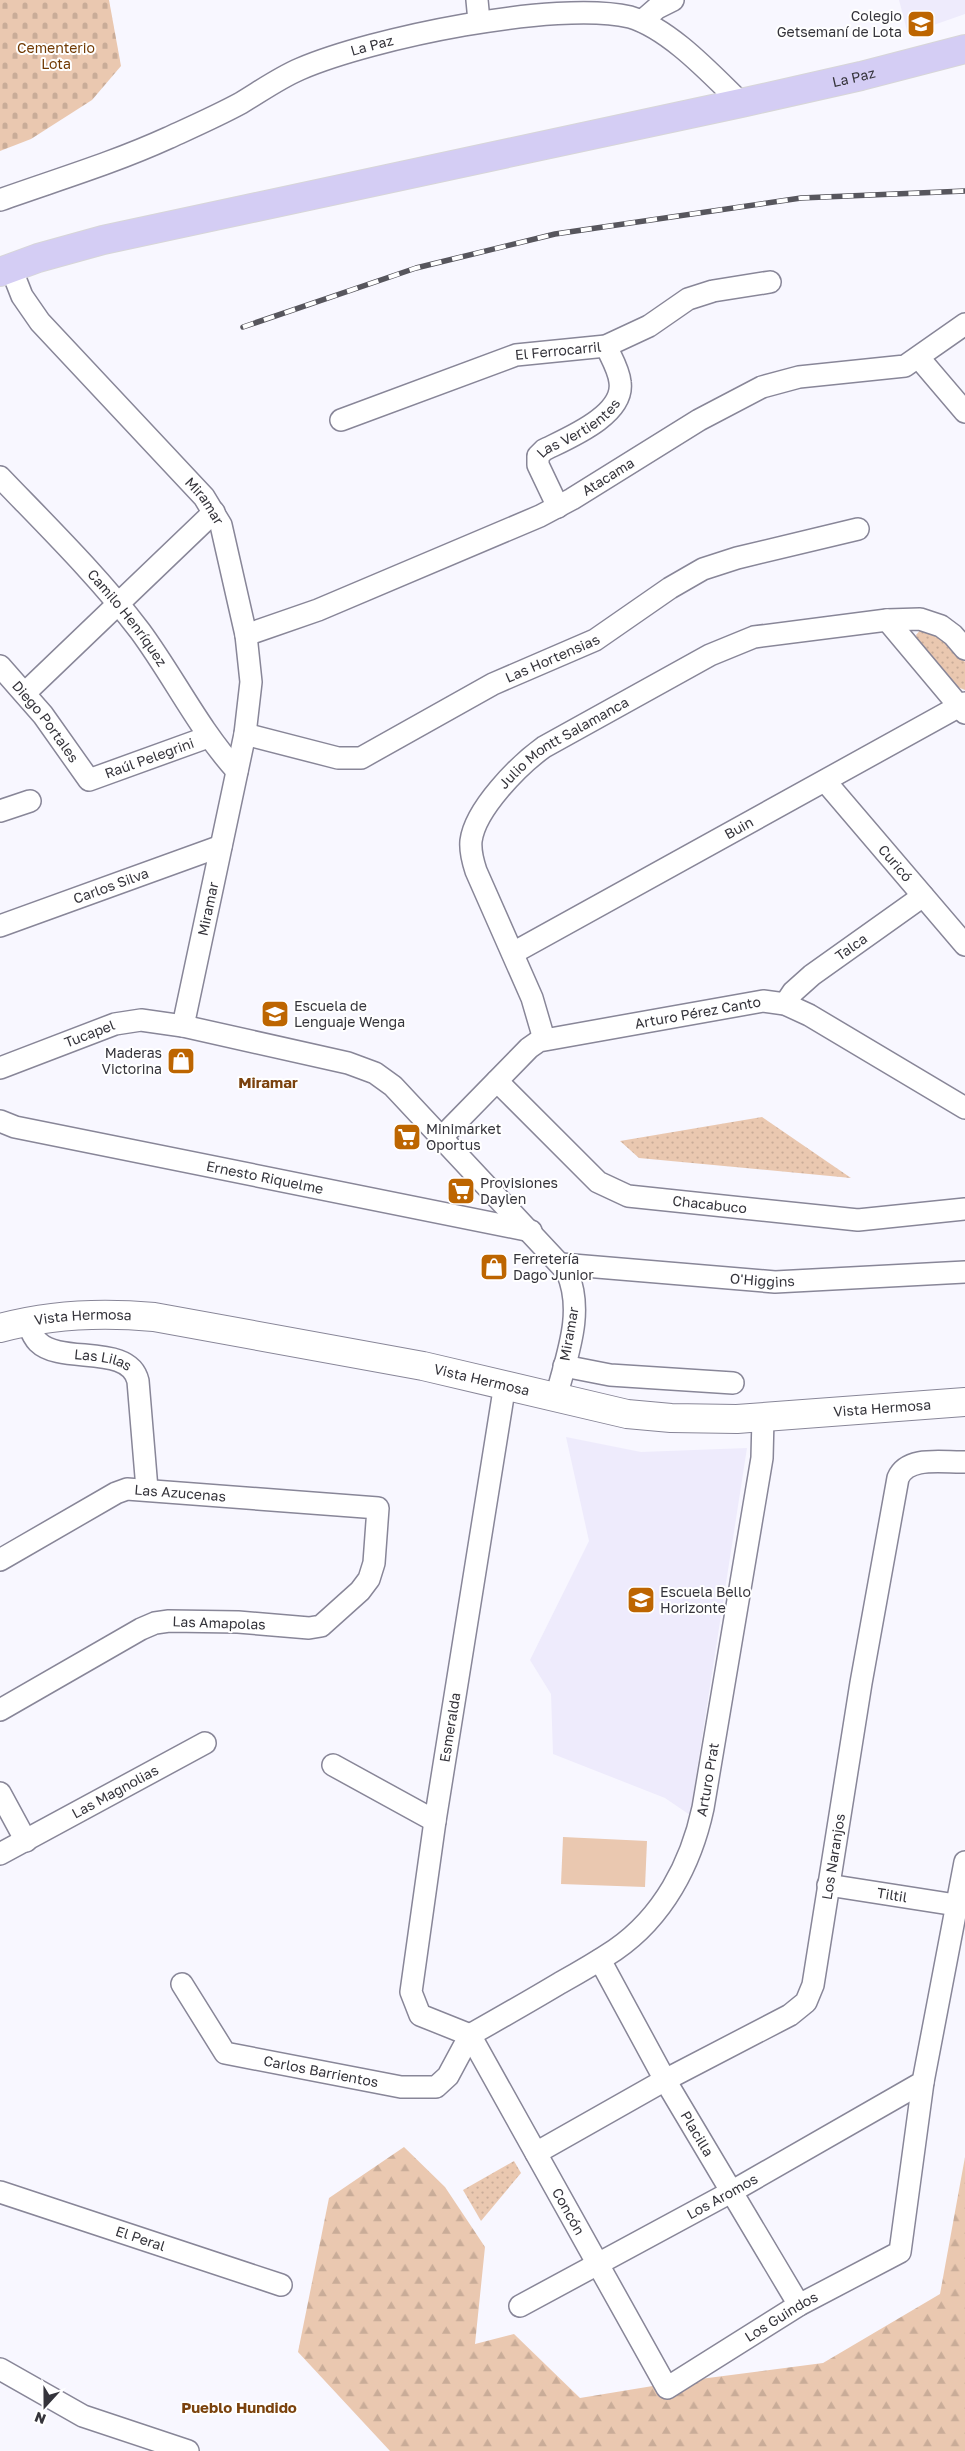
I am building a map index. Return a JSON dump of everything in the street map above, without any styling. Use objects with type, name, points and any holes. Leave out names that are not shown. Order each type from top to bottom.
[{"type":"main road","name":"La Paz","points":[[4,274],[54,253],[103,240],[741,103],[861,76],[965,49]]},
{"type":"main road","name":"Vista Hermosa","points":[[0,1328],[27,1321],[96,1313],[154,1317],[374,1356],[505,1384],[556,1398],[642,1415],[700,1419],[763,1418],[965,1402]]},
{"type":"street","points":[[642,22],[657,8],[673,0]]},
{"type":"street","name":"La Paz","points":[[0,200],[129,155],[165,140],[224,112],[302,68],[407,35],[478,10],[619,14],[642,22],[678,46],[741,103]]},
{"type":"street","name":"Miramar","points":[[4,274],[40,322],[204,497],[214,512],[225,539],[246,635],[251,682],[245,734],[183,1026],[362,1067],[393,1086],[561,1264],[572,1283],[576,1304],[556,1398]]},
{"type":"street","name":"El Ferrocarril","points":[[341,420],[516,355],[606,346],[649,326],[688,299],[713,291],[770,282]]},
{"type":"street","name":"Atacama","points":[[246,635],[318,610],[558,507],[658,443],[762,387],[799,377],[899,368],[919,358],[965,324]]},
{"type":"street","name":"Las Vertientes","points":[[558,507],[538,465],[538,456],[544,450],[596,422],[616,401],[621,388],[620,379],[606,346]]},
{"type":"street","points":[[919,358],[965,412]]},
{"type":"street","name":"Camilo Henríquez","points":[[0,477],[119,604],[141,633],[208,737],[237,771]]},
{"type":"street","points":[[25,693],[214,512]]},
{"type":"street","name":"Las Hortensias","points":[[245,734],[338,758],[361,758],[493,684],[595,640],[670,588],[703,569],[737,558],[858,529]]},
{"type":"street","name":"Julio Montt Salamanca","points":[[544,1039],[537,1011],[475,866],[471,840],[484,810],[510,778],[532,756],[710,654],[740,641],[768,635],[887,620],[920,619],[930,621],[947,630],[965,649]]},
{"type":"street","points":[[887,620],[963,708]]},
{"type":"street","name":"Diego Portales","points":[[0,666],[25,693],[60,738],[89,780]]},
{"type":"street","name":"Buin","points":[[512,953],[825,781],[963,708]]},
{"type":"street","name":"Raúl Pelegrini","points":[[89,780],[208,737]]},
{"type":"street","name":"Curicó","points":[[825,781],[965,945]]},
{"type":"street","points":[[0,811],[30,801]]},
{"type":"street","name":"Carlos Silva","points":[[0,926],[221,846]]},
{"type":"street","name":"Talca","points":[[785,1004],[793,992],[812,976],[922,896]]},
{"type":"street","name":"Arturo Pérez Canto","points":[[442,1137],[529,1048],[544,1039],[754,1002],[772,1001],[785,1004],[829,1026],[965,1108]]},
{"type":"street","name":"Tucapel","points":[[0,1068],[115,1024],[141,1020],[183,1026]]},
{"type":"street","name":"Chacabuco","points":[[497,1080],[598,1182],[628,1196],[858,1220],[965,1210]]},
{"type":"street","name":"Ernesto Riquelme","points":[[5,1128],[530,1231]]},
{"type":"street","name":"O'Higgins","points":[[561,1264],[775,1282],[965,1272]]},
{"type":"street","name":"Las Lilas","points":[[27,1321],[33,1336],[43,1346],[60,1352],[117,1360],[132,1368],[138,1381],[147,1489]]},
{"type":"street","points":[[564,1366],[589,1373],[733,1383]]},
{"type":"street","name":"Esmeralda","points":[[470,2035],[420,2015],[411,1992],[435,1821],[505,1384]]},
{"type":"street","name":"Arturo Prat","points":[[470,2035],[600,1960],[631,1938],[659,1908],[682,1871],[699,1830],[762,1458],[763,1418]]},
{"type":"street","name":"Los Naranjos","points":[[536,2153],[665,2080],[790,2015],[806,2002],[813,1985],[828,1885],[898,1478],[905,1468],[914,1463],[965,1462]]},
{"type":"street","name":"Las Azucenas","points":[[0,1560],[116,1493],[127,1489],[147,1489],[378,1508]]},
{"type":"street","name":"Las Amapolas","points":[[0,1710],[155,1623],[238,1622],[309,1628],[321,1626],[360,1591],[369,1579],[374,1563],[378,1508]]},
{"type":"street","name":"Las Magnolias","points":[[0,1854],[205,1743]]},
{"type":"street","points":[[333,1765],[435,1821]]},
{"type":"street","points":[[0,1792],[26,1841]]},
{"type":"street","points":[[923,2082],[965,1862]]},
{"type":"street","name":"Tiltil","points":[[828,1885],[956,1905]]},
{"type":"street","name":"Placilla","points":[[600,1960],[665,2080],[799,2305]]},
{"type":"street","name":"Carlos Barrientos","points":[[182,1984],[225,2054],[333,2075],[402,2087],[436,2086],[448,2076],[470,2035]]},
{"type":"street","name":"Concón","points":[[470,2035],[597,2266],[667,2388]]},
{"type":"street","name":"Los Aromos","points":[[520,2306],[731,2192],[923,2082]]},
{"type":"street","name":"Los Guindos","points":[[667,2388],[799,2305],[900,2252],[923,2082]]},
{"type":"street","name":"El Peral","points":[[0,2192],[281,2285]]},
{"type":"street","points":[[0,2369],[83,2416],[115,2429],[188,2451]]},
{"type":"shaded area","name":"Colegio Getsemaní de Lota","points":[[899,0],[965,0],[965,14],[908,34]]},
{"type":"shaded area","name":"Escuela Bello Horizonte","points":[[566,1437],[641,1452],[747,1448],[690,1815],[665,1798],[553,1754],[551,1694],[530,1660],[589,1541]]},
{"type":"green space","name":"Cementerio Lota","points":[[0,0],[109,0],[121,66],[92,100],[31,139],[0,151]]},
{"type":"green space","points":[[921,629],[943,637],[965,662],[965,690],[955,686],[918,642],[916,635]]},
{"type":"green space","points":[[762,1117],[851,1178],[639,1158],[620,1141]]},
{"type":"green space","points":[[563,1837],[647,1841],[645,1887],[561,1884]]},
{"type":"green space","points":[[404,2147],[445,2187],[485,2247],[475,2344],[514,2334],[580,2398],[677,2382],[823,2363],[940,2294],[965,2157],[965,2451],[390,2451],[298,2352],[329,2198]]},
{"type":"green space","points":[[514,2161],[521,2173],[481,2221],[463,2190]]},
{"type":"railway","points":[[243,327],[416,268],[555,234],[801,198],[965,191]]},
{"type":"place","name":"Colegio Getsemaní de Lota","points":[[921,24]]},
{"type":"place","name":"Escuela de Lenguaje Wenga","points":[[275,1014]]},
{"type":"place","name":"Maderas Victorina","points":[[181,1061]]},
{"type":"place","name":"Minimarket Oportus","points":[[407,1137]]},
{"type":"place","name":"Provisiones Daylen","points":[[461,1191]]},
{"type":"place","name":"Ferretería Dago Junior","points":[[494,1267]]},
{"type":"place","name":"Escuela Bello Horizonte","points":[[641,1600]]},
{"type":"district","name":"Miramar","points":[[268,1083]]},
{"type":"district","name":"Pueblo Hundido","points":[[239,2408]]}]
